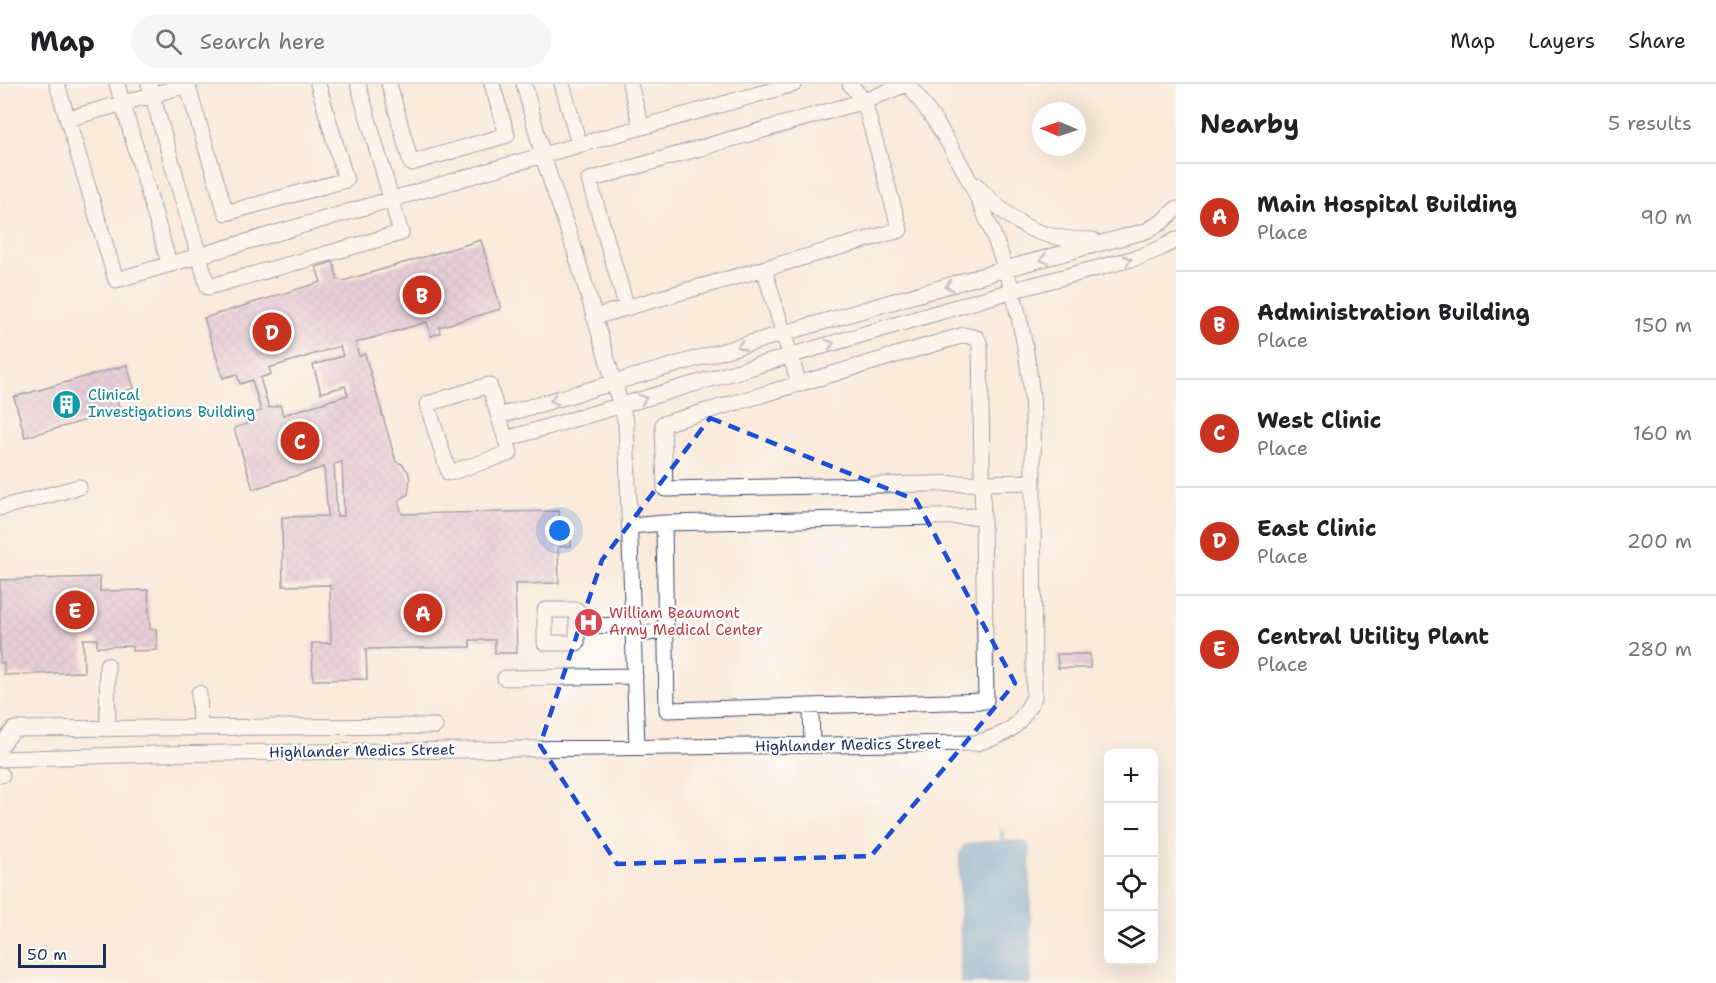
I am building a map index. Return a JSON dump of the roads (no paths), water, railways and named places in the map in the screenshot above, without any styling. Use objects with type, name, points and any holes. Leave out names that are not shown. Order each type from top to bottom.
[{"type":"street","points":[[57,84],[116,280],[543,154],[794,84]]},
{"type":"street","points":[[117,84],[169,263]]},
{"type":"street","points":[[67,119],[122,104],[151,89],[188,84],[226,213],[346,180],[318,84]]},
{"type":"street","points":[[151,89],[208,287],[401,233],[358,84]]},
{"type":"street","points":[[389,84],[411,163],[507,135],[492,84]]},
{"type":"street","points":[[524,84],[543,154],[626,423],[637,747]]},
{"type":"street","points":[[562,84],[579,144]]},
{"type":"street","points":[[630,84],[642,126]]},
{"type":"street","points":[[594,317],[900,230],[864,101],[850,84]]},
{"type":"street","points":[[627,308],[589,180],[864,101],[907,84]]},
{"type":"street","name":"Highlander Medics Street","points":[[1,770],[63,757],[976,743],[1006,734],[1022,719],[1034,697],[1032,399],[1023,339],[1001,253],[967,176],[932,114],[907,84]]},
{"type":"street","points":[[967,176],[1005,214],[1023,227],[1052,237],[1111,240]]},
{"type":"street","points":[[499,416],[1005,269],[1146,231],[1162,222],[1176,209]]},
{"type":"street","points":[[506,440],[1011,291],[1139,256],[1176,240]]},
{"type":"street","points":[[764,269],[799,384]]},
{"type":"street","points":[[664,523],[667,710],[986,701],[983,483],[980,345],[977,338],[964,335],[663,424],[664,489],[983,483],[1033,482]]},
{"type":"street","points":[[489,385],[499,416],[510,453],[449,473],[427,404],[489,385]]},
{"type":"street","points":[[0,508],[79,487]]},
{"type":"street","points":[[631,526],[664,523],[983,516]]},
{"type":"street","points":[[577,626],[634,627],[660,631],[664,627]]},
{"type":"street","points":[[107,665],[108,729]]},
{"type":"street","points":[[505,678],[635,676]]},
{"type":"street","points":[[199,693],[200,728]]},
{"type":"street","points":[[811,706],[812,745]]},
{"type":"street","points":[[0,747],[14,729],[435,726]]},
{"type":"street","points":[[63,729],[63,757]]},
{"type":"water","points":[[1019,841],[1026,843],[1029,848],[1031,983],[961,983],[960,854],[964,846],[971,843]]},
{"type":"waterway","points":[[1002,830],[1002,841]]},
{"type":"place","name":"Administration Building","points":[[422,295]]},
{"type":"place","name":"East Clinic","points":[[272,332]]},
{"type":"place","name":"Clinical Investigations Building","points":[[67,404]]},
{"type":"place","name":"West Clinic","points":[[300,441]]},
{"type":"place","name":"Central Utility Plant","points":[[75,610]]},
{"type":"place","name":"Main Hospital Building","points":[[423,613]]},
{"type":"place","name":"William Beaumont Army Medical Center","points":[[588,622]]}]
